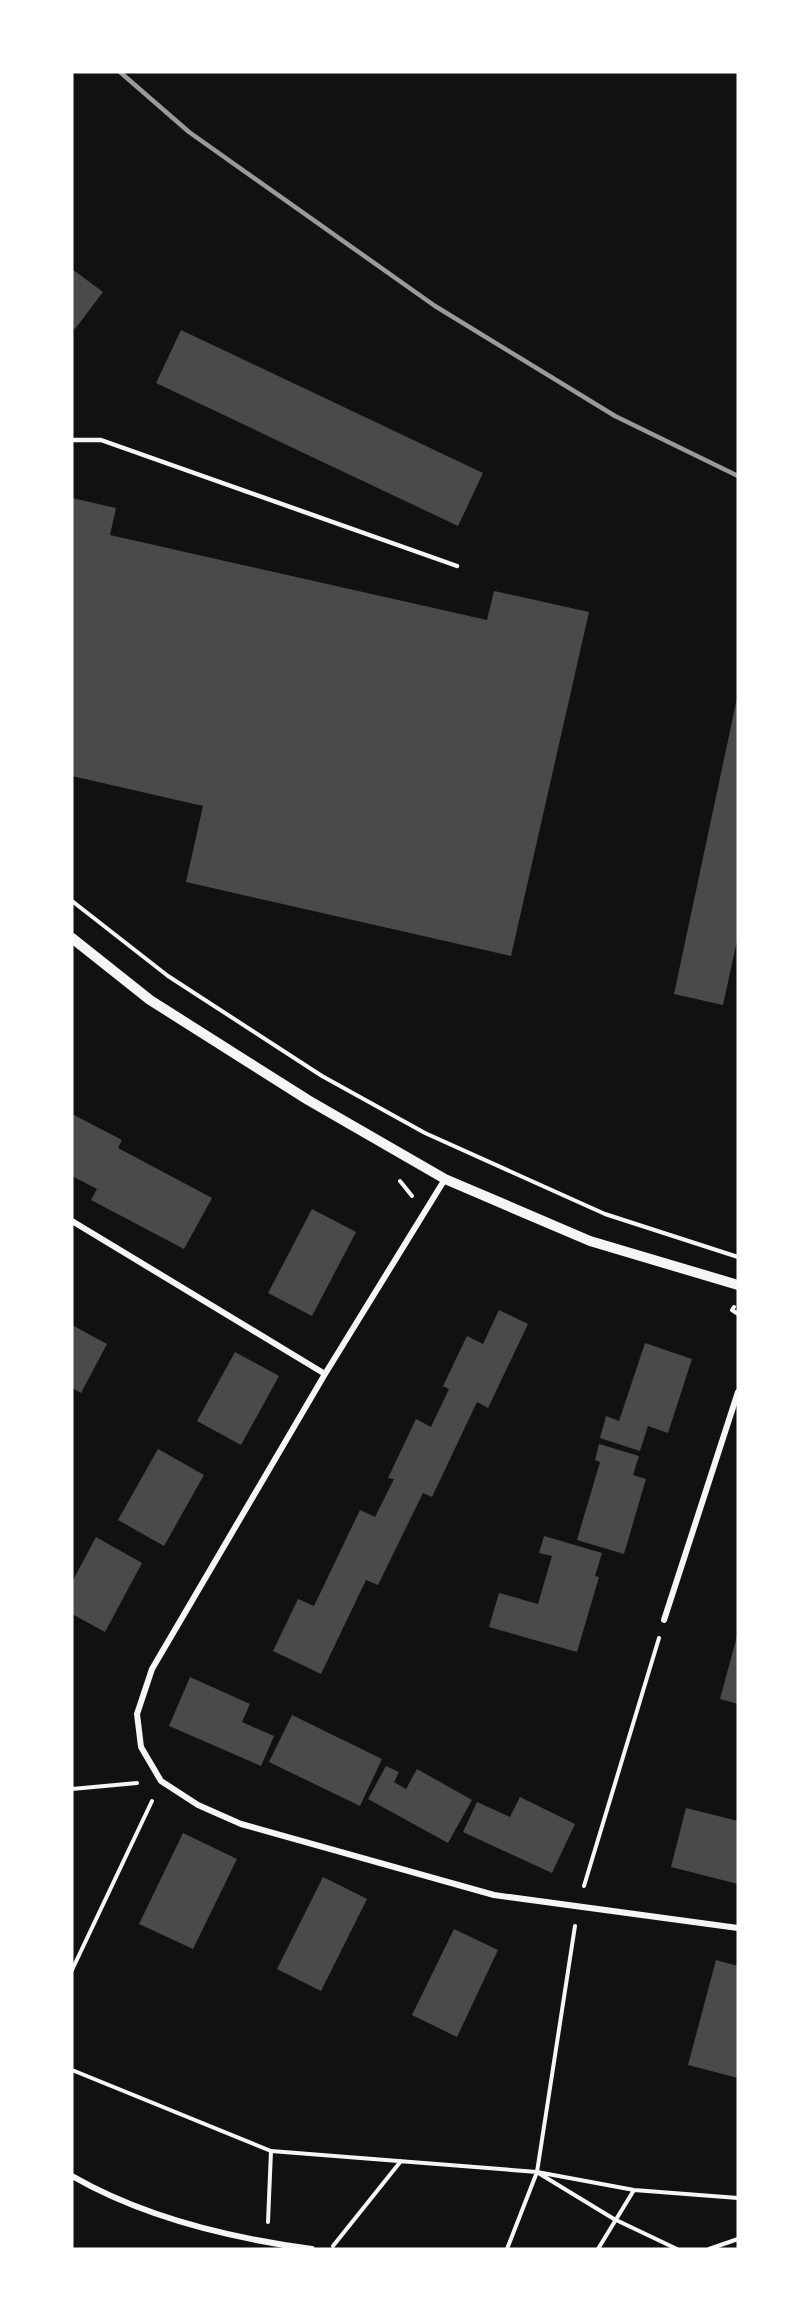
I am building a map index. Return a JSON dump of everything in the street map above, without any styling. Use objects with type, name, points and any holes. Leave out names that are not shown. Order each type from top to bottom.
[{"type":"street","points":[[72,938],[150,1000],[308,1100],[445,1179],[590,1241],[738,1285]]},
{"type":"street","points":[[445,1179],[325,1374],[152,1669],[137,1714],[141,1747],[161,1781],[198,1805],[241,1824],[494,1895],[738,1928]]},
{"type":"street","points":[[72,1221],[325,1374]]},
{"type":"street","points":[[664,1620],[738,1392]]},
{"type":"street","points":[[72,2176],[166,2219],[267,2243],[312,2249]]},
{"type":"lane","points":[[72,440],[101,440],[457,566]]},
{"type":"path","points":[[72,901],[168,976],[322,1076],[425,1133],[605,1214],[738,1257]]},
{"type":"path","points":[[507,2249],[537,2172],[578,1906],[664,1620]]},
{"type":"path","points":[[72,1789],[161,1781]]},
{"type":"path","points":[[72,1970],[161,1781]]},
{"type":"path","points":[[72,2070],[271,2151],[537,2172],[634,2190],[738,2198]]},
{"type":"path","points":[[267,2243],[271,2151]]},
{"type":"path","points":[[331,2249],[400,2161]]},
{"type":"path","points":[[537,2172],[614,2219],[677,2249]]},
{"type":"path","points":[[598,2249],[614,2219],[634,2190]]},
{"type":"path","points":[[709,2249],[738,2239]]},
{"type":"building","points":[[72,269],[103,292],[75,329],[72,327]]},
{"type":"building","points":[[181,330],[483,473],[458,526],[156,383]]},
{"type":"building","points":[[72,498],[116,508],[110,535],[487,620],[494,591],[589,612],[511,956],[186,882],[203,806],[72,776]]},
{"type":"building","points":[[737,698],[738,936],[723,1005],[674,994]]},
{"type":"building","points":[[72,1114],[122,1140],[118,1148],[212,1198],[184,1249],[91,1200],[97,1189],[72,1176]]},
{"type":"building","points":[[312,1209],[356,1232],[312,1316],[268,1293]]},
{"type":"building","points":[[499,1310],[528,1324],[488,1408],[477,1402],[432,1497],[423,1493],[378,1585],[366,1580],[321,1674],[273,1651],[298,1599],[314,1606],[360,1510],[375,1517],[394,1479],[388,1478],[416,1419],[431,1427],[449,1389],[443,1386],[467,1336],[483,1344]]},
{"type":"building","points":[[72,1325],[107,1344],[81,1393],[72,1388]]},
{"type":"building","points":[[645,1343],[692,1359],[668,1433],[648,1426],[640,1451],[600,1438],[606,1416],[619,1421]]},
{"type":"building","points":[[235,1352],[279,1376],[241,1445],[197,1421]]},
{"type":"building","points":[[599,1444],[639,1456],[633,1475],[646,1479],[624,1554],[577,1540],[600,1462],[595,1460]]},
{"type":"building","points":[[158,1449],[204,1475],[164,1546],[118,1520]]},
{"type":"building","points":[[544,1536],[602,1553],[595,1576],[599,1577],[577,1652],[489,1627],[499,1593],[538,1604],[552,1556],[539,1553]]},
{"type":"building","points":[[96,1537],[142,1563],[105,1632],[72,1614],[72,1582]]},
{"type":"building","points":[[738,1636],[738,1704],[720,1699]]},
{"type":"building","points":[[190,1677],[250,1704],[242,1722],[274,1736],[261,1766],[169,1726]]},
{"type":"building","points":[[292,1715],[382,1759],[360,1806],[269,1762]]},
{"type":"building","points":[[386,1766],[399,1772],[394,1782],[406,1789],[417,1769],[472,1800],[448,1843],[368,1799]]},
{"type":"building","points":[[520,1797],[575,1824],[552,1873],[463,1832],[477,1802],[510,1817]]},
{"type":"building","points":[[686,1808],[738,1821],[738,1884],[671,1867]]},
{"type":"building","points":[[183,1833],[237,1859],[193,1949],[139,1924]]},
{"type":"building","points":[[323,1877],[367,1899],[321,1991],[277,1969]]},
{"type":"building","points":[[454,1929],[498,1950],[457,2037],[412,2015]]},
{"type":"building","points":[[716,1960],[738,1966],[738,2078],[688,2065]]},
{"type":"railway","points":[[120,72],[189,132],[435,306],[615,416],[738,476]]}]
